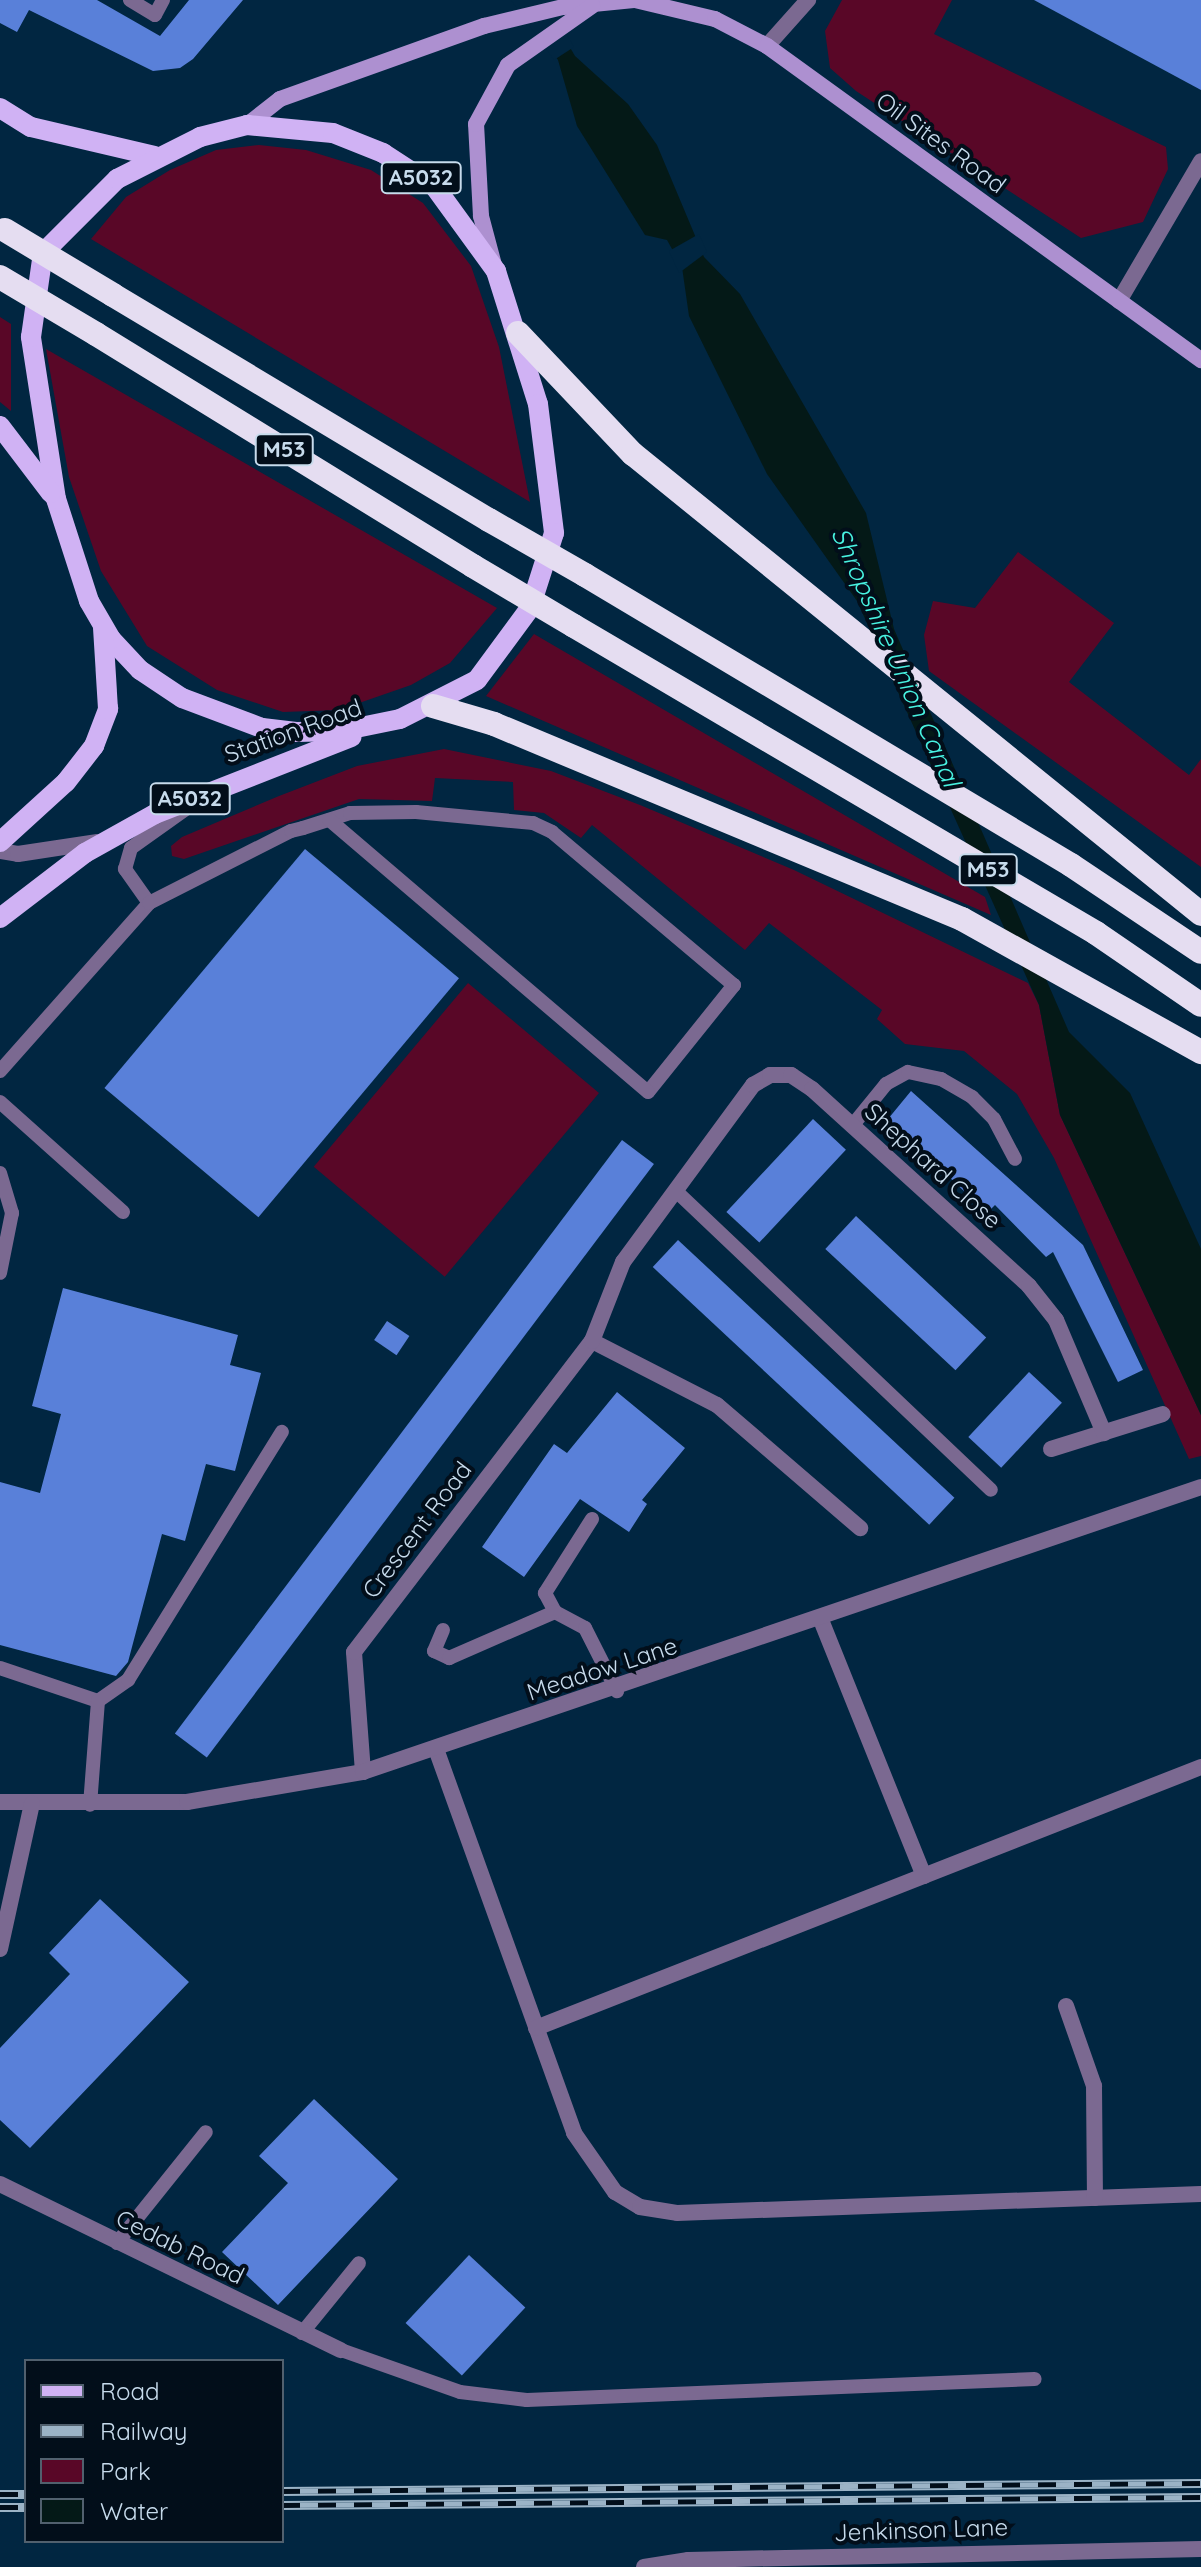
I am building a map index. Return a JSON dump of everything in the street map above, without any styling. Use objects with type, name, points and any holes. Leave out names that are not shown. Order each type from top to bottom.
[{"type":"highway","name":"M53","points":[[2,228],[1071,865],[1201,952]]},
{"type":"highway","name":"M53","points":[[0,277],[473,566],[1096,933],[1201,1005]]},
{"type":"highway","points":[[518,333],[633,454],[1201,914]]},
{"type":"highway","points":[[433,706],[494,724],[962,919],[1201,1052]]},
{"type":"main road","points":[[0,108],[31,127],[155,156]]},
{"type":"main road","name":"A5032","points":[[0,842],[66,782],[94,746],[108,709],[102,624],[56,499],[31,337],[43,253],[71,219],[155,156],[247,125],[333,133],[383,153],[435,187],[496,271],[538,404],[552,495],[550,562],[513,638],[477,680],[433,706],[400,719],[296,732],[231,719],[140,670],[102,624]]},
{"type":"main road","name":"A5032","points":[[0,426],[56,499]]},
{"type":"main road","name":"Station Road","points":[[0,918],[110,840],[217,787],[400,719]]},
{"type":"street","name":"Oil Sites Road","points":[[247,125],[280,99],[484,26],[597,3],[635,0],[715,19],[767,46],[1201,360]]},
{"type":"street","points":[[767,46],[808,0]]},
{"type":"street","points":[[496,271],[481,216],[476,124],[508,65],[597,3]]},
{"type":"street","points":[[1119,301],[1201,161]]},
{"type":"street","points":[[0,851],[54,851],[110,840]]},
{"type":"street","name":"Shephard Close","points":[[688,1173],[753,1085],[770,1075],[791,1075],[1029,1286],[1056,1320],[1104,1433]]},
{"type":"street","name":"Crescent Road","points":[[363,1772],[354,1652],[592,1341],[623,1262],[688,1173]]},
{"type":"street","points":[[592,1341],[717,1405],[860,1528]]},
{"type":"street","points":[[1051,1449],[1163,1414]]},
{"type":"street","name":"Meadow Lane","points":[[0,1802],[90,1805],[187,1802],[363,1772],[617,1691],[1201,1487]]},
{"type":"street","points":[[821,1620],[924,1876]]},
{"type":"street","points":[[436,1749],[574,2133],[615,2192],[640,2207],[677,2213],[1201,2194]]},
{"type":"street","points":[[536,2028],[1201,1767]]},
{"type":"street","points":[[0,1949],[32,1803]]},
{"type":"street","points":[[1066,2006],[1094,2086],[1095,2198]]},
{"type":"street","name":"Cedab Road","points":[[0,2184],[341,2350]]},
{"type":"street","name":"Jenkinson Lane","points":[[644,2567],[688,2560],[1016,2559],[1201,2549]]},
{"type":"lane","points":[[130,0],[155,15],[163,0]]},
{"type":"lane","points":[[149,903],[133,888],[125,869],[131,848],[217,787]]},
{"type":"lane","points":[[0,1071],[149,903],[291,831],[329,820],[416,812],[533,823],[552,832],[734,985],[648,1092],[329,820]]},
{"type":"lane","points":[[852,1126],[886,1084],[908,1072],[941,1079],[972,1097],[994,1119],[1015,1159]]},
{"type":"lane","points":[[0,1102],[123,1212]]},
{"type":"lane","points":[[0,1173],[12,1213],[0,1273]]},
{"type":"lane","points":[[676,1191],[991,1490]]},
{"type":"lane","points":[[98,1701],[128,1680],[282,1432]]},
{"type":"lane","points":[[592,1519],[548,1583],[545,1593],[555,1612],[585,1628],[617,1691]]},
{"type":"lane","points":[[443,1630],[434,1651],[449,1658],[555,1612]]},
{"type":"lane","points":[[0,1668],[98,1701]]},
{"type":"lane","points":[[90,1805],[98,1701]]},
{"type":"lane","points":[[117,2243],[206,2132]]},
{"type":"lane","points":[[302,2333],[359,2263]]},
{"type":"lane","points":[[341,2350],[460,2392],[527,2400],[1035,2379]]},
{"type":"green space","points":[[842,0],[952,0],[934,34],[1166,147],[1168,169],[1143,222],[1081,238],[856,91],[830,68],[825,31]]},
{"type":"green space","points":[[259,145],[306,150],[371,170],[423,203],[471,266],[499,347],[530,502],[91,239],[126,197],[170,170],[216,150]]},
{"type":"green space","points":[[0,317],[11,324],[11,411],[0,402]]},
{"type":"green space","points":[[46,349],[497,608],[450,663],[411,685],[339,710],[283,712],[217,690],[147,646],[101,571],[69,477]]},
{"type":"green space","points":[[1018,552],[1114,623],[1069,682],[1189,775],[1201,759],[1201,867],[929,671],[924,635],[933,601],[975,608]]},
{"type":"green space","points":[[534,634],[985,897],[991,915],[486,696]]},
{"type":"green space","points":[[444,749],[551,771],[640,805],[794,870],[1028,983],[1039,1005],[1060,1115],[1201,1415],[1201,1456],[1189,1459],[1054,1158],[1017,1094],[964,1051],[905,1044],[877,1019],[882,1010],[769,923],[745,950],[592,825],[581,838],[544,813],[514,810],[513,782],[435,778],[432,801],[359,799],[184,859],[172,856],[171,846],[182,837],[279,796],[357,766]]},
{"type":"green space","points":[[468,983],[599,1093],[445,1277],[314,1167]]},
{"type":"water","name":"Shropshire Union Canal","points":[[515,0],[542,0],[575,56],[628,104],[657,145],[704,257],[740,294],[866,513],[894,629],[1069,1032],[1130,1093],[1201,1249],[1201,1415],[1060,1115],[1039,1005],[857,601],[767,474],[689,316],[682,267],[667,240],[645,235],[577,126],[558,60]]},
{"type":"pier","points":[[511,0],[547,0],[574,47],[554,60]]},
{"type":"pier","points":[[699,234],[707,252],[679,273],[669,251]]},
{"type":"building","points":[[0,0],[97,0],[160,36],[189,0],[243,0],[193,59],[180,68],[153,71],[29,10],[17,32],[0,23]]},
{"type":"building","points":[[1034,0],[1201,0],[1201,90]]},
{"type":"building","points":[[305,849],[459,978],[258,1217],[104,1088]]},
{"type":"building","points":[[911,1091],[1083,1245],[1143,1370],[1118,1382],[1053,1252],[1046,1257],[995,1205],[987,1213],[888,1119]]},
{"type":"building","points":[[813,1119],[846,1150],[759,1243],[726,1212]]},
{"type":"building","points":[[622,1140],[654,1164],[207,1757],[175,1733]]},
{"type":"building","points":[[856,1216],[986,1337],[955,1370],[825,1249]]},
{"type":"building","points":[[678,1240],[954,1498],[929,1525],[653,1267]]},
{"type":"building","points":[[63,1288],[238,1335],[230,1365],[261,1373],[235,1471],[206,1464],[185,1541],[162,1534],[128,1662],[116,1676],[0,1645],[0,1482],[40,1493],[61,1414],[32,1406]]},
{"type":"building","points":[[387,1321],[409,1336],[397,1355],[374,1340]]},
{"type":"building","points":[[1029,1372],[1062,1403],[1001,1468],[968,1437]]},
{"type":"building","points":[[617,1392],[685,1448],[642,1500],[647,1504],[629,1532],[580,1499],[524,1577],[482,1547],[554,1444],[567,1453]]},
{"type":"building","points":[[100,1899],[189,1982],[30,2148],[0,2120],[0,2048],[70,1974],[49,1953]]},
{"type":"building","points":[[314,2099],[398,2179],[278,2305],[222,2252],[288,2183],[259,2156]]},
{"type":"building","points":[[469,2255],[525,2308],[462,2376],[406,2323]]},
{"type":"railway","points":[[284,2491],[1201,2483]]},
{"type":"railway","points":[[0,2494],[24,2494]]},
{"type":"railway","points":[[284,2505],[1201,2497]]},
{"type":"railway","points":[[0,2507],[24,2507]]}]
